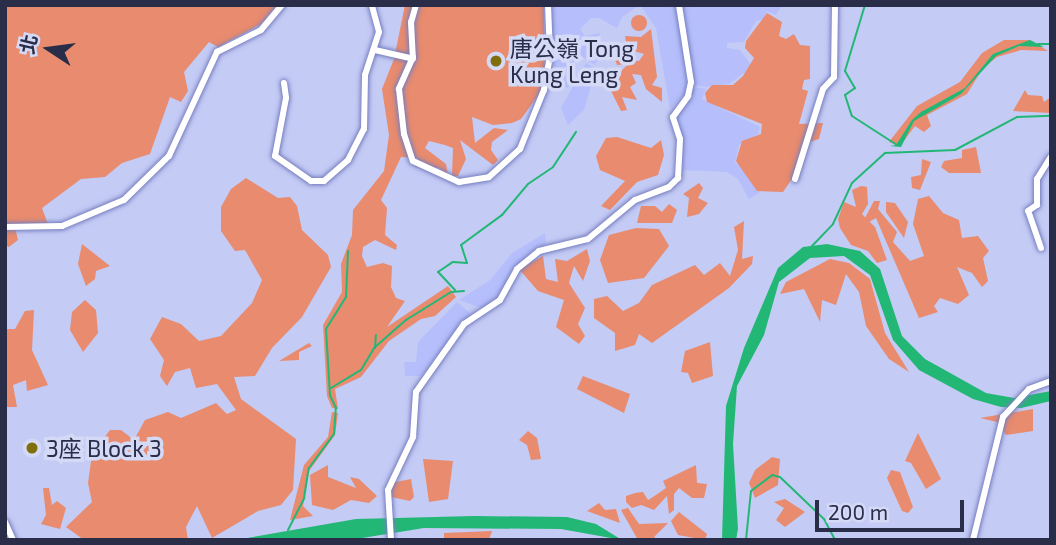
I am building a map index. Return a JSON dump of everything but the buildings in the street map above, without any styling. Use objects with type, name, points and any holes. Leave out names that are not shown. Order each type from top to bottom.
[{"type":"street","points":[[5,228],[62,226],[124,200],[170,154],[217,52],[264,27],[282,5]]},
{"type":"street","points":[[284,83],[286,99],[275,156],[311,181],[324,181],[348,160],[361,137],[365,75],[375,50],[379,26],[372,5]]},
{"type":"street","points":[[416,5],[411,22],[413,59],[399,89],[412,160],[454,181],[486,179],[520,149],[543,96],[550,56],[548,5]]},
{"type":"street","points":[[391,538],[388,490],[413,437],[418,386],[464,324],[500,300],[517,270],[539,251],[588,239],[635,200],[669,187],[678,178],[680,139],[673,117],[688,96],[691,82],[679,5]]},
{"type":"street","points":[[794,179],[823,89],[834,77],[835,5]]},
{"type":"street","points":[[375,50],[413,59]]},
{"type":"street","points":[[1041,248],[1028,211],[1037,205],[1040,169],[1051,157]]},
{"type":"street","points":[[973,540],[1003,417],[1022,394],[1051,381]]},
{"type":"street","points":[[5,522],[13,540]]},
{"type":"shaded area","points":[[5,5],[277,5],[261,24],[218,47],[209,42],[184,72],[188,91],[181,102],[170,97],[150,154],[122,163],[105,177],[81,179],[42,208],[49,227],[14,224],[18,240],[9,247],[5,245]]},
{"type":"shaded area","points":[[405,5],[544,5],[545,86],[521,119],[512,123],[493,125],[472,117],[475,143],[494,128],[508,130],[492,142],[491,150],[498,160],[493,165],[460,140],[466,159],[458,176],[452,176],[453,148],[445,145],[429,141],[425,148],[446,164],[448,175],[439,168],[415,167],[418,158],[401,157],[381,200],[387,208],[385,235],[397,245],[396,250],[375,240],[363,247],[362,256],[367,267],[383,263],[392,266],[391,287],[396,298],[405,301],[387,327],[448,286],[456,297],[435,316],[421,319],[389,341],[361,377],[335,389],[338,409],[332,408],[327,396],[323,325],[342,292],[341,264],[352,235],[353,210],[384,171],[389,135],[382,89],[394,59]]},
{"type":"shaded area","points":[[550,5],[638,6],[622,17],[617,28],[599,18],[591,18],[580,29],[585,36],[600,33],[594,44],[601,52],[595,65],[579,55],[568,88],[551,82],[555,54]]},
{"type":"shaded area","points":[[640,5],[678,5],[688,90],[670,109],[656,28]]},
{"type":"shaded area","points":[[682,5],[781,6],[776,15],[767,11],[764,19],[756,21],[744,42],[727,43],[727,48],[740,50],[754,69],[752,73],[742,74],[729,84],[706,87],[694,85]]},
{"type":"shaded area","points":[[767,13],[782,22],[779,36],[786,39],[794,34],[800,45],[810,46],[810,79],[804,80],[802,89],[808,91],[799,124],[823,123],[819,139],[807,143],[796,173],[783,192],[757,191],[736,161],[742,141],[761,134],[762,124],[707,102],[705,93],[712,85],[733,85],[743,76],[754,58],[745,48],[746,41]]},
{"type":"shaded area","points":[[639,15],[645,17],[645,29],[639,31],[633,29],[631,23],[633,17]]},
{"type":"shaded area","points":[[651,29],[657,77],[652,85],[662,88],[662,102],[646,89],[641,75],[632,74],[636,83],[630,87],[637,100],[622,97],[627,110],[621,111],[608,85],[628,64],[617,65],[615,59],[639,61],[644,54],[627,49],[625,36],[641,37]]},
{"type":"shaded area","points":[[1004,40],[1030,40],[1048,51],[1021,50],[997,57],[983,68],[967,94],[927,115],[931,126],[924,132],[915,126],[900,146],[889,142],[917,106],[960,82],[982,53]]},
{"type":"shaded area","points":[[1030,40],[1044,47],[1019,46],[996,56],[961,94],[914,121],[901,147],[890,146],[896,145],[912,120],[921,112],[965,88],[993,54]]},
{"type":"shaded area","points":[[586,63],[596,69],[584,110],[568,125],[561,108]]},
{"type":"shaded area","points":[[693,87],[706,89],[702,99],[760,127],[758,134],[739,145],[735,163],[750,169],[760,192],[749,199],[738,179],[727,172],[682,170],[675,113]]},
{"type":"shaded area","points":[[1025,90],[1028,95],[1042,96],[1044,102],[1051,97],[1051,113],[1013,111]]},
{"type":"shaded area","points":[[617,137],[651,148],[661,140],[664,155],[658,175],[637,182],[610,210],[601,206],[625,181],[600,170],[596,156],[606,138]]},
{"type":"shaded area","points":[[976,147],[981,173],[949,173],[941,167],[944,161],[962,158],[962,150]]},
{"type":"shaded area","points":[[922,159],[931,162],[920,190],[912,188],[911,177],[921,175]]},
{"type":"shaded area","points":[[246,178],[278,198],[290,197],[297,206],[302,230],[328,255],[331,267],[302,317],[272,348],[255,376],[234,377],[241,399],[296,439],[293,490],[281,505],[258,511],[212,538],[197,506],[186,527],[188,540],[84,540],[66,527],[92,502],[88,483],[92,454],[110,430],[121,430],[134,440],[145,420],[168,412],[181,418],[216,403],[227,414],[236,410],[217,384],[196,388],[190,368],[175,372],[167,386],[160,376],[164,360],[150,339],[162,317],[181,324],[199,341],[221,336],[252,303],[262,280],[245,250],[235,251],[221,231],[221,207],[231,189]]},
{"type":"shaded area","points":[[699,183],[703,188],[698,198],[708,203],[699,214],[687,217],[689,198],[683,194]]},
{"type":"shaded area","points":[[861,186],[867,187],[868,204],[862,214],[875,227],[887,260],[877,263],[868,251],[851,245],[840,228],[838,219],[844,202],[856,207],[852,190]]},
{"type":"shaded area","points":[[929,196],[943,213],[959,220],[962,238],[978,236],[989,251],[983,258],[988,281],[982,287],[972,273],[957,267],[969,295],[958,304],[940,298],[934,306],[938,312],[919,318],[876,218],[869,222],[865,218],[874,201],[880,201],[878,209],[897,232],[893,242],[910,261],[924,256],[913,224],[918,199]]},
{"type":"shaded area","points":[[886,202],[895,203],[908,222],[904,238],[886,212]]},
{"type":"shaded area","points":[[669,204],[677,210],[672,223],[637,223],[641,206],[655,206],[662,212]]},
{"type":"shaded area","points":[[744,221],[742,259],[753,256],[752,264],[729,288],[652,343],[639,334],[635,345],[615,351],[615,333],[594,318],[594,299],[607,296],[623,311],[639,303],[652,285],[695,265],[704,275],[720,263],[730,276],[738,250],[734,227]]},
{"type":"shaded area","points":[[636,228],[659,229],[669,246],[644,278],[608,283],[600,260],[609,235]]},
{"type":"shaded area","points":[[545,233],[546,244],[521,261],[498,298],[481,308],[459,300],[490,280],[512,253]]},
{"type":"shaded area","points":[[82,244],[110,266],[96,271],[95,279],[86,286],[78,264]]},
{"type":"shaded area","points":[[827,244],[860,251],[880,269],[902,336],[925,359],[986,393],[1014,398],[1051,391],[1051,401],[1021,408],[1001,407],[973,399],[919,370],[893,340],[870,275],[844,256],[810,258],[779,282],[764,335],[737,386],[733,444],[738,529],[736,540],[722,540],[726,406],[744,348],[778,268],[803,247]]},
{"type":"shaded area","points":[[587,249],[590,261],[583,281],[574,266],[569,283],[585,308],[578,324],[585,336],[579,344],[556,327],[564,300],[538,291],[519,269],[543,256],[546,279],[558,282],[555,259],[567,261]]},
{"type":"shaded area","points":[[830,259],[849,263],[870,279],[885,333],[909,372],[889,359],[866,326],[859,292],[846,274],[836,305],[822,300],[820,322],[804,289],[780,294],[786,282]]},
{"type":"shaded area","points":[[85,300],[96,310],[98,333],[83,352],[70,330],[72,312]]},
{"type":"shaded area","points":[[457,302],[471,314],[421,376],[405,376],[404,362],[416,362],[418,342]]},
{"type":"shaded area","points":[[34,310],[32,350],[48,385],[27,391],[26,380],[13,385],[17,407],[5,407],[5,329],[15,329],[25,311]]},
{"type":"shaded area","points":[[710,342],[713,376],[692,383],[688,373],[681,372],[685,351]]},
{"type":"shaded area","points":[[309,343],[312,346],[299,352],[299,360],[279,361]]},
{"type":"shaded area","points":[[583,376],[630,394],[624,413],[577,389]]},
{"type":"shaded area","points":[[1033,409],[1033,431],[1006,435],[997,422],[980,418]]},
{"type":"shaded area","points":[[332,412],[338,413],[335,435],[309,471],[303,506],[313,516],[290,520],[304,465],[328,437]]},
{"type":"shaded area","points":[[528,431],[537,438],[541,459],[531,460],[527,445],[519,440]]},
{"type":"shaded area","points":[[918,433],[941,479],[926,489],[911,463],[905,461]]},
{"type":"shaded area","points":[[772,457],[780,459],[778,485],[755,498],[749,483],[755,470]]},
{"type":"shaded area","points":[[423,459],[453,461],[448,499],[429,502]]},
{"type":"shaded area","points":[[328,465],[328,477],[356,488],[350,477],[359,479],[377,496],[369,503],[351,500],[333,510],[312,505],[310,475]]},
{"type":"shaded area","points":[[696,465],[697,483],[707,484],[704,498],[692,498],[679,488],[674,494],[674,510],[669,514],[667,496],[654,510],[641,505],[632,508],[626,502],[626,496],[643,492],[648,500],[666,488],[663,481]]},
{"type":"shaded area","points":[[891,470],[900,472],[913,507],[908,513],[902,511],[887,478]]},
{"type":"shaded area","points":[[411,479],[414,497],[410,501],[391,497],[391,483]]},
{"type":"shaded area","points":[[43,488],[49,488],[52,505],[57,501],[66,508],[60,529],[41,524],[46,515]]},
{"type":"shaded area","points":[[785,499],[805,512],[785,527],[776,520],[784,508],[774,502]]},
{"type":"shaded area","points":[[599,503],[605,510],[616,509],[620,523],[587,511]]},
{"type":"shaded area","points":[[628,508],[639,524],[668,523],[654,537],[658,540],[638,540],[621,510]]},
{"type":"shaded area","points":[[679,512],[707,534],[705,540],[678,535],[671,521]]},
{"type":"shaded area","points":[[567,517],[596,524],[622,540],[561,529],[424,528],[350,540],[236,540],[356,519]]},
{"type":"shaded area","points":[[492,531],[489,540],[444,540],[444,533]]},
{"type":"waterway","points":[[865,5],[845,71],[855,88],[845,95],[852,116],[897,145]]},
{"type":"waterway","points":[[1038,44],[1051,44]]},
{"type":"waterway","points":[[812,246],[833,224],[852,183],[885,153],[955,150],[1017,117],[1051,116]]},
{"type":"waterway","points":[[455,290],[438,272],[453,262],[467,263],[461,245],[502,215],[528,184],[553,167],[576,132]]},
{"type":"waterway","points":[[288,530],[304,498],[309,468],[334,434],[336,408],[330,395],[326,329],[346,297],[348,251]]},
{"type":"waterway","points":[[331,388],[361,370],[375,347],[406,320],[451,292],[464,291]]},
{"type":"waterway","points":[[375,348],[376,335]]},
{"type":"waterway","points":[[746,540],[751,491],[772,475],[780,477],[824,519],[835,540]]},
{"type":"place","name":"唐公嶺 Tong Kung Leng","points":[[496,61]]},
{"type":"place","name":"3座 Block 3","points":[[32,448]]}]
